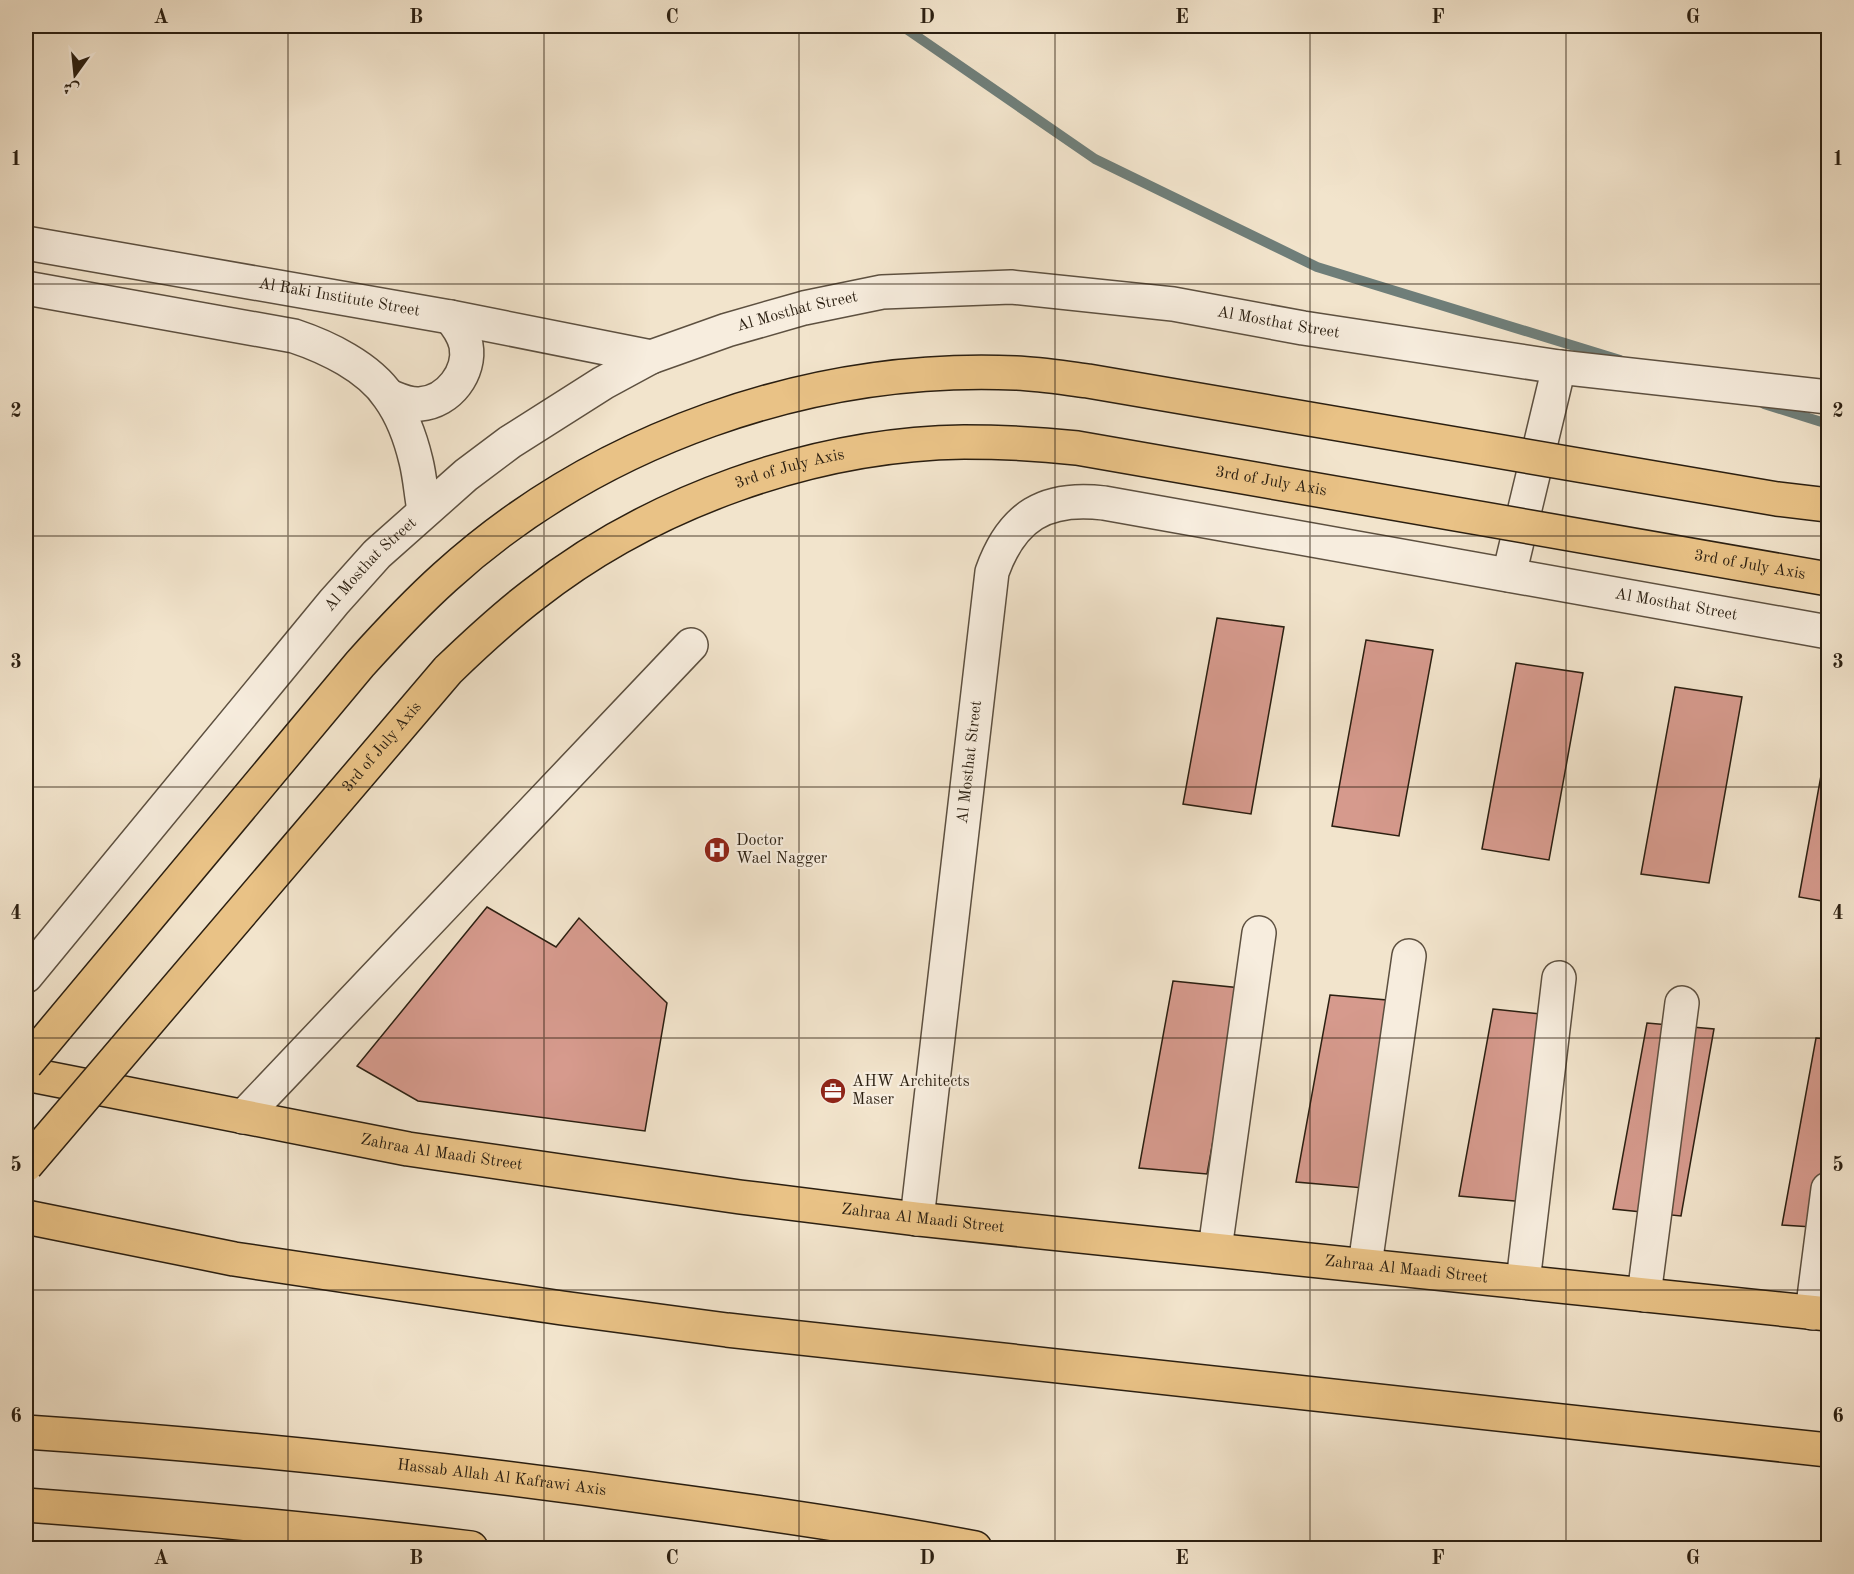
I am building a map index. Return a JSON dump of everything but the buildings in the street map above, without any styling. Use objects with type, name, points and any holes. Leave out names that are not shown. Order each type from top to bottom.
[{"type":"main road","points":[[26,1064],[360,664],[401,618],[446,576],[519,519],[598,470],[654,442],[722,416],[831,386],[955,372],[1017,373],[1088,381],[1828,505]]},
{"type":"main road","name":"3rd of July Axis","points":[[26,1165],[448,670],[533,594],[581,561],[630,532],[682,506],[736,484],[791,467],[905,446],[962,442],[1066,447],[1828,579]]},
{"type":"main road","name":"Zahraa Al Maadi Street","points":[[26,1074],[408,1149],[574,1175],[917,1219],[1820,1314]]},
{"type":"main road","points":[[26,1217],[245,1261],[550,1307],[727,1330],[1828,1450]]},
{"type":"main road","name":"Hassab Allah Al Kafrawi Axis","points":[[26,1431],[148,1440],[353,1460],[557,1484],[761,1513],[975,1548]]},
{"type":"main road","points":[[26,1505],[152,1514],[471,1548]]},
{"type":"street","name":"Al Raki Institute Street","points":[[26,243],[450,317],[651,357]]},
{"type":"street","name":"Al Mosthat Street","points":[[26,976],[334,602],[377,554],[424,510],[510,441],[565,405],[651,357],[727,330],[804,308],[882,292],[1011,287],[1173,304],[1303,328],[1559,367],[1828,397]]},
{"type":"street","points":[[26,288],[294,336],[322,345],[347,359],[389,396],[404,403],[421,404],[437,400],[461,377],[466,362],[466,345],[460,329],[450,317]]},
{"type":"street","points":[[1509,575],[1559,367]]},
{"type":"street","points":[[389,396],[402,422],[416,460],[424,510]]},
{"type":"street","name":"Al Mosthat Street","points":[[917,1219],[992,572],[1000,549],[1014,529],[1033,513],[1055,504],[1080,500],[1828,632]]},
{"type":"street","points":[[243,1117],[691,645]]},
{"type":"street","points":[[1215,1249],[1259,933]]},
{"type":"street","points":[[1365,1265],[1409,956]]},
{"type":"street","points":[[1523,1282],[1559,978]]},
{"type":"street","points":[[1644,1295],[1682,1003]]},
{"type":"street","points":[[1820,1314],[1828,1189]]},
{"type":"waterway","points":[[902,26],[1095,159],[1317,267],[1620,360]]},
{"type":"waterway","points":[[1764,404],[1828,424]]},
{"type":"place","name":"Doctor Wael Nagger","points":[[717,850]]},
{"type":"place","name":"AHW Architects Maser","points":[[833,1091]]}]
